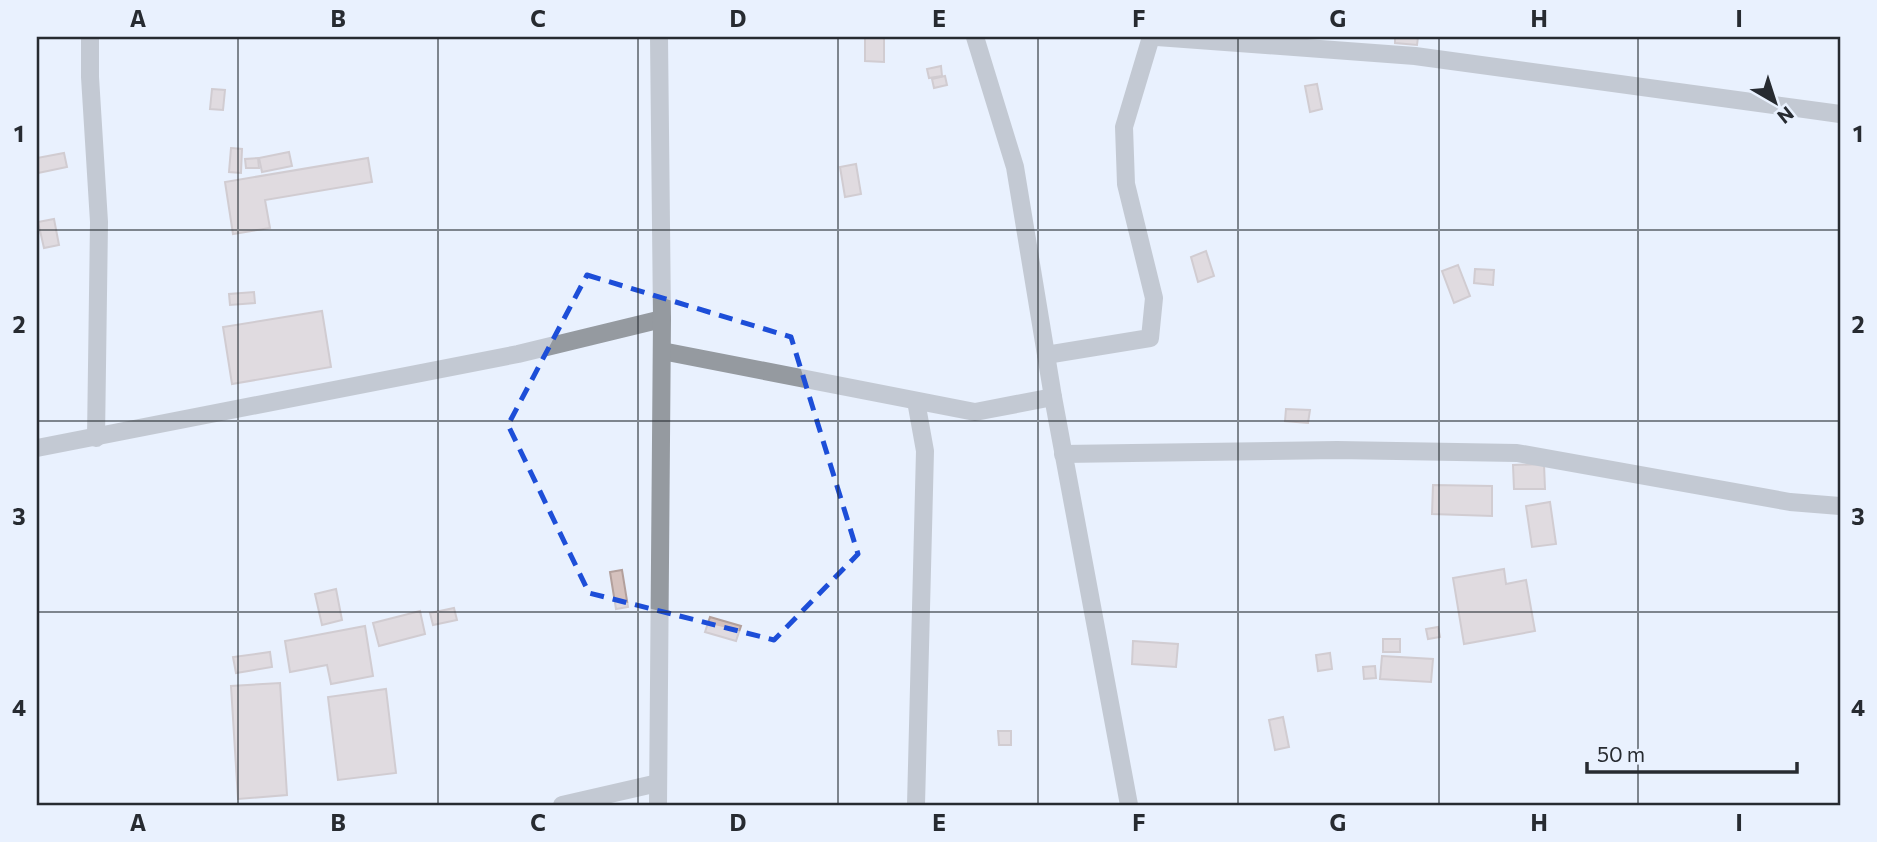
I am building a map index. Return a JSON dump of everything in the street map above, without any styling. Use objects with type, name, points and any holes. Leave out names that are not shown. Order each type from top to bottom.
[{"type":"street","points":[[90,37],[99,222],[96,438]]},
{"type":"street","points":[[658,805],[662,351],[659,37]]},
{"type":"street","points":[[975,37],[1015,167],[1063,454],[1129,805]]},
{"type":"street","points":[[1046,355],[1150,338],[1154,298],[1126,184],[1124,127],[1151,37]]},
{"type":"street","points":[[1157,37],[1415,56],[1840,114]]},
{"type":"street","points":[[37,449],[518,354],[662,319]]},
{"type":"street","points":[[662,351],[975,412],[1053,397]]},
{"type":"street","points":[[916,401],[925,451],[916,805]]},
{"type":"street","points":[[1063,454],[1337,450],[1517,453],[1790,502],[1840,506]]},
{"type":"street","points":[[562,805],[658,783]]},
{"type":"highlighted area","points":[[587,275],[791,337],[858,554],[774,640],[589,593],[508,425]]},
{"type":"building","points":[[865,37],[884,37],[884,62],[865,61]]},
{"type":"building","points":[[1395,37],[1418,37],[1417,45],[1395,43]]},
{"type":"building","points":[[941,66],[942,76],[929,78],[927,69]]},
{"type":"building","points":[[945,76],[947,85],[934,88],[932,79]]},
{"type":"building","points":[[1317,84],[1322,109],[1310,112],[1305,86]]},
{"type":"building","points":[[212,89],[225,90],[223,110],[210,109]]},
{"type":"building","points":[[231,148],[242,149],[241,173],[229,172]]},
{"type":"building","points":[[289,152],[292,166],[262,172],[259,158]]},
{"type":"building","points":[[64,153],[67,167],[38,173],[37,158]]},
{"type":"building","points":[[258,158],[259,168],[246,168],[245,159]]},
{"type":"building","points":[[368,158],[372,182],[265,200],[270,228],[233,234],[225,182]]},
{"type":"building","points":[[856,164],[861,194],[845,197],[840,167]]},
{"type":"building","points":[[54,219],[59,245],[44,248],[38,222]]},
{"type":"building","points":[[1206,251],[1214,276],[1198,282],[1191,257]]},
{"type":"building","points":[[1458,265],[1470,296],[1454,303],[1442,271]]},
{"type":"building","points":[[1475,269],[1494,270],[1493,285],[1474,283]]},
{"type":"building","points":[[254,292],[255,303],[230,305],[229,294]]},
{"type":"building","points":[[322,311],[331,367],[232,384],[223,327]]},
{"type":"building","points":[[1286,409],[1310,410],[1308,423],[1285,421]]},
{"type":"building","points":[[1544,464],[1545,489],[1514,489],[1513,465]]},
{"type":"building","points":[[1433,485],[1492,486],[1492,516],[1432,514]]},
{"type":"building","points":[[1550,502],[1556,544],[1532,547],[1526,506]]},
{"type":"building","points":[[1504,569],[1506,584],[1526,580],[1535,631],[1464,644],[1453,578]]},
{"type":"building","points":[[622,570],[628,607],[616,609],[610,572]]},
{"type":"building","points":[[336,589],[342,620],[322,625],[315,594]]},
{"type":"building","points":[[454,608],[457,620],[433,625],[430,613]]},
{"type":"building","points":[[420,611],[425,634],[379,646],[373,623]]},
{"type":"building","points":[[710,617],[741,626],[736,641],[705,632]]},
{"type":"building","points":[[365,626],[373,676],[331,684],[327,665],[290,672],[285,641]]},
{"type":"building","points":[[1438,627],[1440,637],[1428,639],[1426,629]]},
{"type":"building","points":[[1383,639],[1400,639],[1400,652],[1383,652]]},
{"type":"building","points":[[1133,641],[1178,644],[1176,667],[1132,664]]},
{"type":"building","points":[[270,652],[272,667],[236,673],[233,657]]},
{"type":"building","points":[[1330,653],[1332,669],[1318,671],[1316,655]]},
{"type":"building","points":[[1382,656],[1433,659],[1431,682],[1380,679]]},
{"type":"building","points":[[1375,666],[1376,678],[1364,679],[1363,667]]},
{"type":"building","points":[[280,683],[287,795],[238,799],[231,686]]},
{"type":"building","points":[[386,689],[396,773],[338,780],[328,697]]},
{"type":"building","points":[[1283,717],[1289,747],[1275,750],[1269,720]]},
{"type":"building","points":[[998,731],[1011,731],[1011,745],[999,745]]}]
